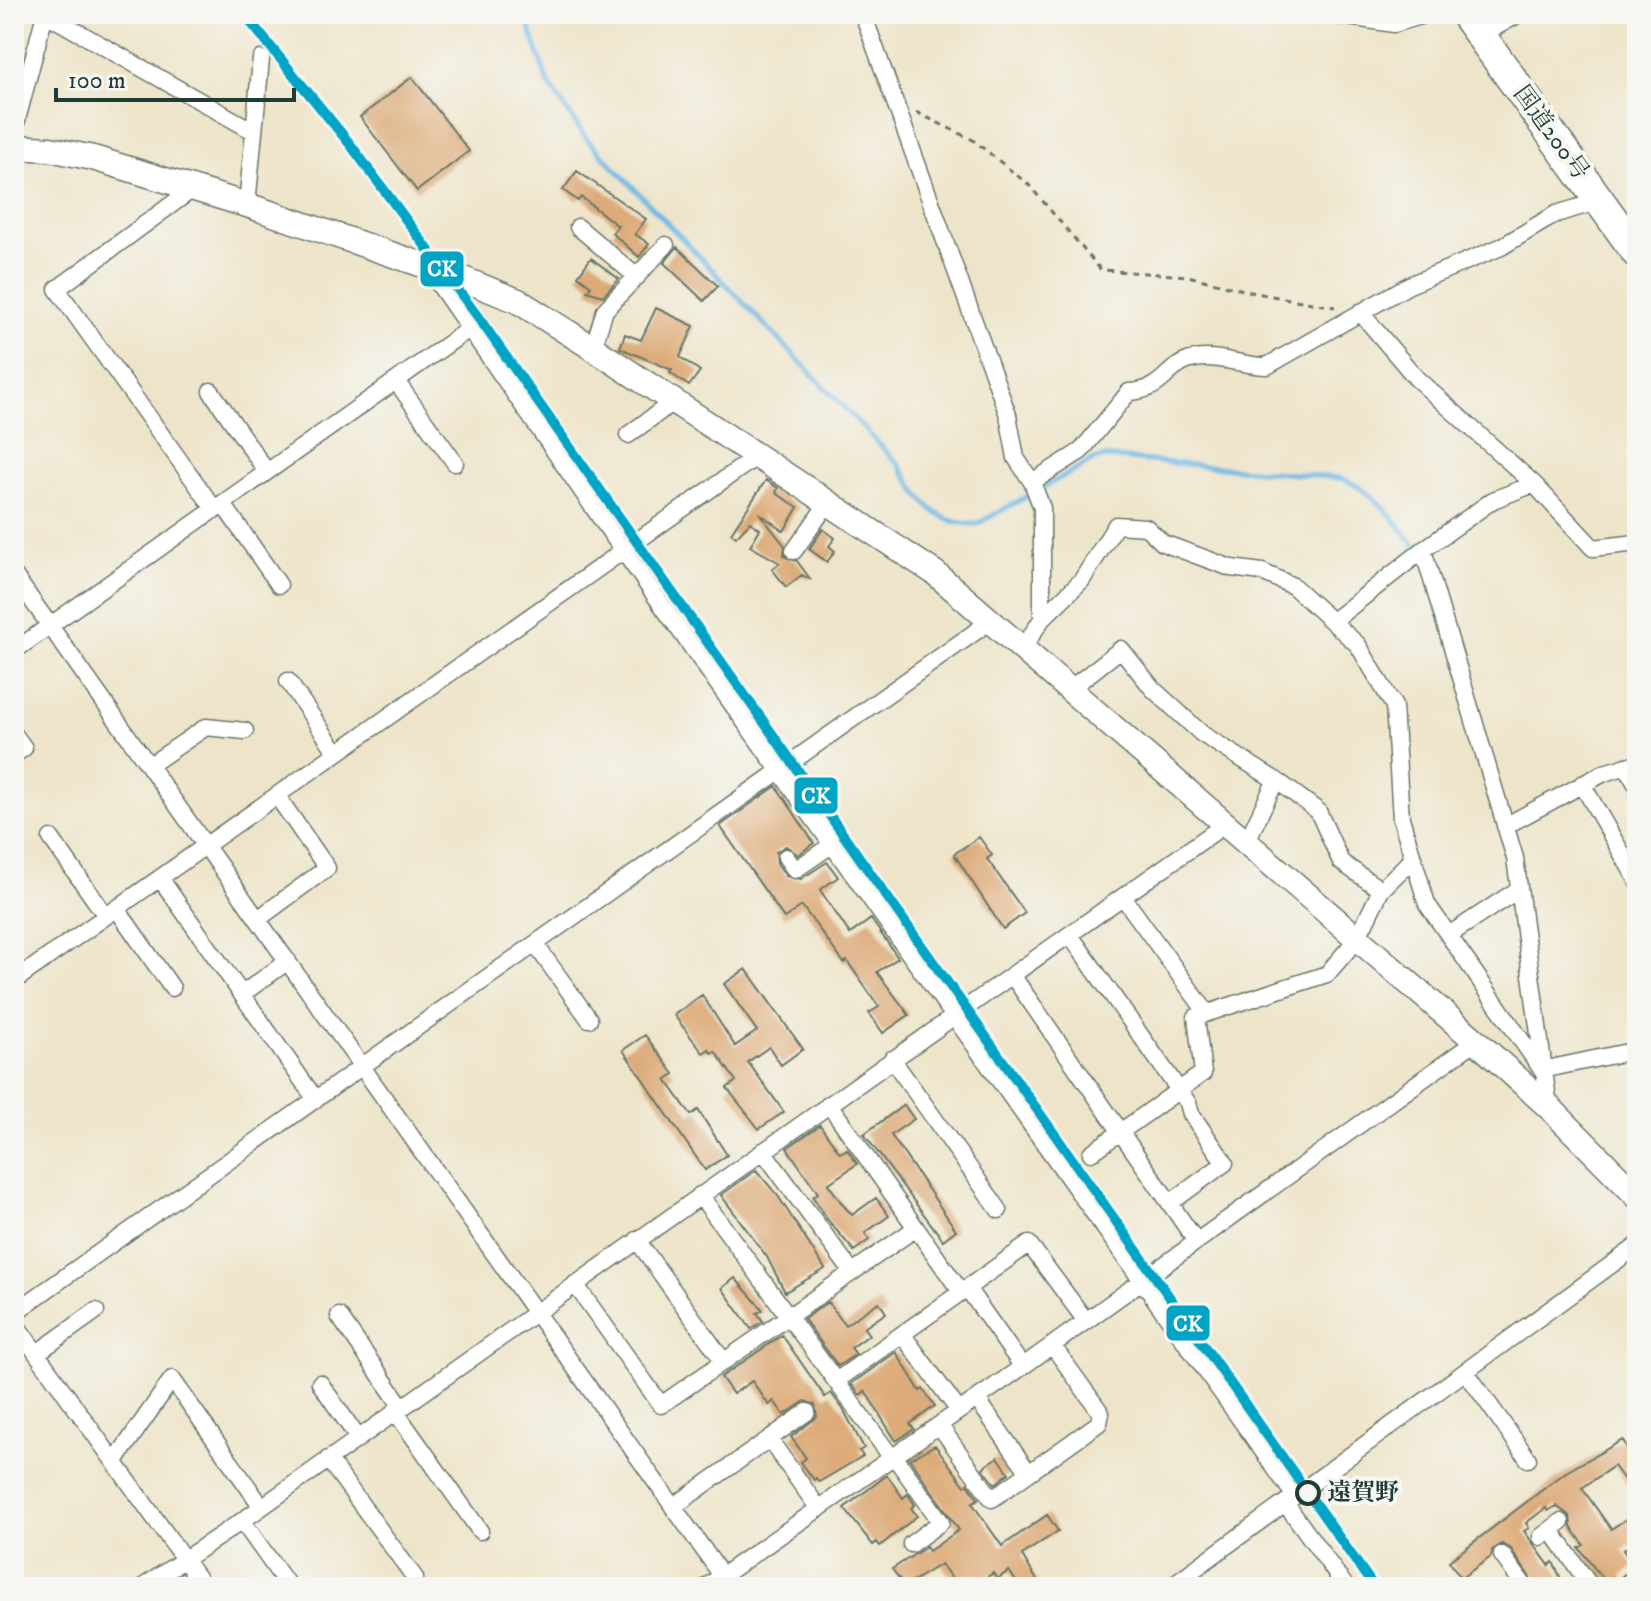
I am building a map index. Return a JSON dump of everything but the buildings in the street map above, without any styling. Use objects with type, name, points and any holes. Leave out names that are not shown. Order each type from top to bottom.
[{"type":"highway","name":"国道200号","points":[[1472,23],[1637,253]]},
{"type":"street","points":[[14,131],[46,14],[253,131]]},
{"type":"street","points":[[863,14],[1008,415],[1016,458],[1042,508],[1042,619]]},
{"type":"street","points":[[1329,14],[1394,24],[1428,14]]},
{"type":"street","points":[[1472,23],[1511,14]]},
{"type":"street","points":[[247,205],[261,59]]},
{"type":"street","points":[[14,147],[50,149],[93,158],[247,205],[426,266],[518,301],[593,348],[935,573],[1476,1041],[1549,1107],[1637,1196]]},
{"type":"street","points":[[194,188],[57,289],[279,585]]},
{"type":"street","points":[[1033,487],[1081,451],[1129,392],[1155,388],[1188,361],[1210,358],[1246,366],[1267,366],[1409,285],[1501,247],[1556,214],[1600,201]]},
{"type":"street","points":[[578,227],[637,277]]},
{"type":"street","points":[[593,348],[605,310],[666,245]]},
{"type":"street","points":[[426,266],[624,552],[1141,1281],[1346,1587]]},
{"type":"street","points":[[1360,312],[1417,379],[1534,484],[1593,548],[1637,543]]},
{"type":"street","points":[[14,651],[469,329]]},
{"type":"street","points":[[396,381],[455,463]]},
{"type":"street","points":[[211,391],[267,472]]},
{"type":"street","points":[[628,435],[673,402]]},
{"type":"street","points":[[14,981],[756,457]]},
{"type":"street","points":[[1334,620],[1493,500],[1534,484]]},
{"type":"street","points":[[794,551],[828,503]]},
{"type":"street","points":[[1023,648],[1042,619],[1082,580],[1116,525],[1146,527],[1163,543],[1231,568],[1262,572],[1293,586],[1334,620],[1365,655],[1394,706],[1401,818],[1427,904],[1542,1070]]},
{"type":"street","points":[[1423,550],[1505,826],[1519,889],[1549,1107]]},
{"type":"street","points":[[14,575],[726,1581]]},
{"type":"street","points":[[14,1313],[992,620]]},
{"type":"street","points":[[1070,689],[1121,649],[1153,689],[1202,734],[1276,780],[1318,811],[1341,862],[1381,890]]},
{"type":"street","points":[[288,681],[337,753]]},
{"type":"street","points":[[150,765],[206,727],[245,731]]},
{"type":"street","points":[[14,734],[24,748],[14,755]]},
{"type":"street","points":[[1505,826],[1582,784],[1632,764],[1637,786]]},
{"type":"street","points":[[1246,843],[1276,780]]},
{"type":"street","points":[[1582,784],[1637,880]]},
{"type":"street","points":[[258,919],[327,868],[277,796]]},
{"type":"street","points":[[143,1587],[262,1507],[1224,825]]},
{"type":"street","points":[[51,838],[172,988]]},
{"type":"street","points":[[786,857],[795,870],[833,844]]},
{"type":"street","points":[[1091,1153],[1203,1073],[1196,1017],[1327,974],[1357,939],[1381,890],[1413,858]]},
{"type":"street","points":[[160,878],[316,1100]]},
{"type":"street","points":[[1449,935],[1519,889]]},
{"type":"street","points":[[1123,897],[1207,1013]]},
{"type":"street","points":[[1070,935],[1179,1091],[1225,1163],[1170,1203]]},
{"type":"street","points":[[535,944],[589,1019]]},
{"type":"street","points":[[242,994],[288,961]]},
{"type":"street","points":[[1012,975],[1196,1241]]},
{"type":"street","points":[[706,1587],[726,1581],[819,1509],[1476,1041]]},
{"type":"street","points":[[1542,1070],[1637,1050]]},
{"type":"street","points":[[892,1059],[999,1210]]},
{"type":"street","points":[[829,1104],[916,1228],[1022,1366]]},
{"type":"street","points":[[763,1151],[852,1272]]},
{"type":"street","points":[[700,1195],[941,1522],[911,1544]]},
{"type":"street","points":[[575,1284],[661,1405],[916,1228]]},
{"type":"street","points":[[637,1240],[724,1362]]},
{"type":"street","points":[[836,1381],[1029,1244],[1086,1321]]},
{"type":"street","points":[[1171,1587],[1637,1246]]},
{"type":"street","points":[[37,1353],[96,1311]]},
{"type":"street","points":[[339,1316],[480,1531]]},
{"type":"street","points":[[14,1322],[115,1461],[179,1562],[204,1587]]},
{"type":"street","points":[[902,1334],[959,1411]]},
{"type":"street","points":[[939,1425],[992,1499],[1029,1473],[1099,1423],[1101,1413],[1052,1345]]},
{"type":"street","points":[[1466,1372],[1528,1459]]},
{"type":"street","points":[[115,1461],[172,1379],[262,1507]]},
{"type":"street","points":[[320,1383],[358,1438]]},
{"type":"street","points":[[977,1399],[1029,1473]]},
{"type":"street","points":[[673,1507],[807,1412]]},
{"type":"street","points":[[769,1439],[819,1509]]},
{"type":"street","points":[[328,1459],[415,1578]]},
{"type":"street","points":[[242,1521],[289,1587]]},
{"type":"street","points":[[1551,1530],[1591,1587]]},
{"type":"street","points":[[1502,1555],[1525,1587]]},
{"type":"path","points":[[894,102],[973,140],[1029,185],[1101,270],[1188,276],[1255,293],[1360,312]]},
{"type":"waterway","points":[[525,14],[548,83],[586,138],[899,465],[930,507],[949,520],[977,524],[1093,460],[1106,457],[1340,478],[1374,498],[1416,547]]},
{"type":"waterway","points":[[178,1565],[194,1587]]},
{"type":"transit line","name":"CK","points":[[244,14],[350,144],[478,317],[1374,1587]]},
{"type":"place","name":"遠賀野","points":[[1308,1493]]}]
